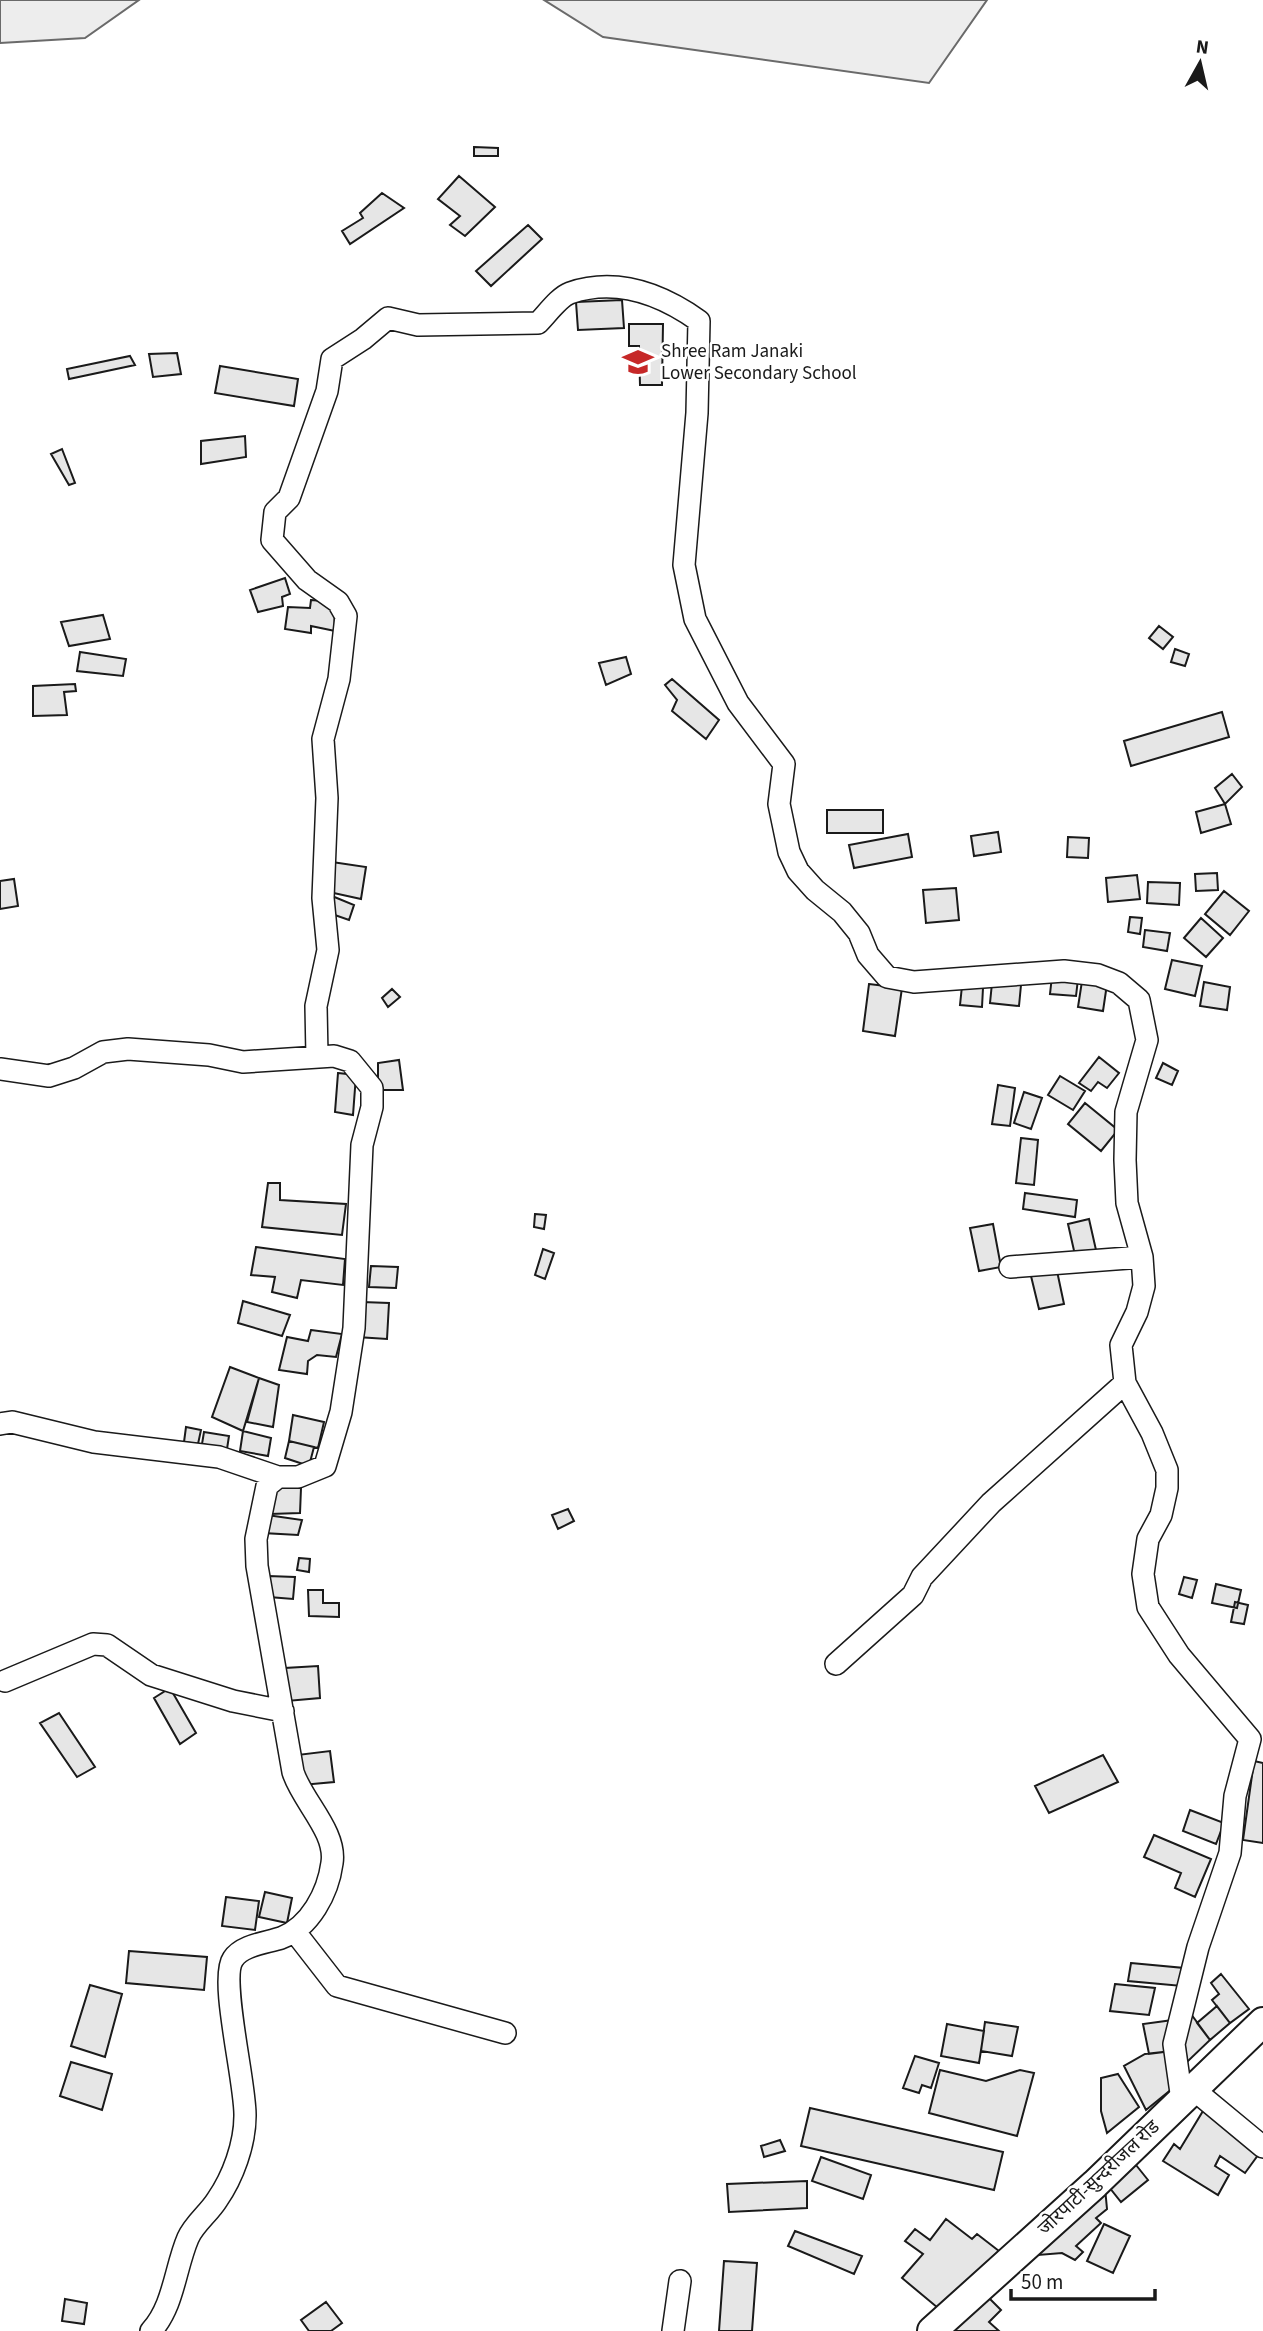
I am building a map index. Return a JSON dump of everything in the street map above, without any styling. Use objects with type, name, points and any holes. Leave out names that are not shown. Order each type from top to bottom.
[{"type":"main road","name":"जोरपाटी-सुन्दरीजल रोड","points":[[932,2331],[1188,2095],[1263,2022]]},
{"type":"street","points":[[317,1056],[316,1006],[328,950],[323,898],[327,797],[323,738],[339,679],[346,616],[338,602],[307,580],[272,540],[275,512],[289,498],[327,391],[332,359],[363,339],[388,318],[418,325],[538,323],[568,293],[617,287],[646,291],[699,321],[697,414],[684,565],[695,619],[738,702],[784,764],[779,804],[789,852],[798,871],[815,890],[842,912],[859,933],[868,955],[887,977],[914,982],[1064,971],[1098,975],[1119,983],[1139,1000],[1147,1040],[1126,1112],[1125,1160],[1127,1203],[1142,1257],[1144,1286],[1137,1312],[1121,1345],[1125,1383],[1152,1433],[1167,1470],[1167,1488],[1161,1515],[1149,1539],[1143,1574],[1148,1606],[1180,1655],[1250,1739],[1235,1796],[1230,1853],[1198,1947],[1174,2044],[1188,2095],[1263,2147]]},
{"type":"street","points":[[0,1069],[49,1076],[74,1068],[103,1052],[128,1049],[209,1055],[243,1062],[317,1056],[350,1061],[372,1088],[372,1107],[362,1145],[354,1328],[341,1412],[325,1466],[298,1478],[278,1477],[219,1457],[94,1442],[12,1422],[0,1424]]},
{"type":"street","points":[[1010,1267],[1142,1257]]},
{"type":"street","points":[[836,1664],[913,1595],[922,1577],[991,1503],[1125,1383]]},
{"type":"street","points":[[151,2331],[166,2305],[188,2236],[217,2201],[240,2150],[245,2118],[243,2083],[228,1977],[232,1959],[242,1951],[295,1931],[320,1900],[333,1861],[323,1830],[298,1788],[270,1649],[256,1539],[267,1486],[278,1477]]},
{"type":"street","points":[[5,1681],[93,1644],[107,1645],[151,1675],[233,1701],[283,1711]]},
{"type":"street","points":[[295,1931],[337,1986],[505,2033]]},
{"type":"street","points":[[673,2331],[680,2281]]},
{"type":"shaded area","points":[[0,0],[139,0],[85,38],[0,43]]},
{"type":"shaded area","points":[[544,0],[987,0],[929,83],[603,37]]},
{"type":"building","points":[[474,147],[498,148],[498,156],[474,156]]},
{"type":"building","points":[[459,176],[495,207],[465,236],[450,225],[460,216],[438,199]]},
{"type":"building","points":[[382,193],[404,208],[350,244],[342,231],[363,218],[360,213]]},
{"type":"building","points":[[528,225],[542,239],[491,286],[476,271]]},
{"type":"building","points":[[622,300],[624,328],[578,330],[576,302]]},
{"type":"building","points":[[629,324],[663,324],[662,385],[640,385],[639,346],[629,346]]},
{"type":"building","points":[[177,353],[181,374],[153,377],[149,354]]},
{"type":"building","points":[[130,356],[135,365],[69,379],[67,369]]},
{"type":"building","points":[[220,366],[298,379],[294,406],[215,393]]},
{"type":"building","points":[[245,436],[246,457],[201,464],[201,441]]},
{"type":"building","points":[[62,449],[75,483],[69,485],[51,454]]},
{"type":"building","points":[[285,578],[290,594],[282,597],[283,606],[258,612],[250,590]]},
{"type":"building","points":[[311,600],[334,602],[335,631],[311,626],[311,633],[285,629],[288,607],[310,608]]},
{"type":"building","points":[[103,615],[110,639],[69,646],[61,622]]},
{"type":"building","points":[[1159,626],[1173,637],[1163,649],[1149,638]]},
{"type":"building","points":[[1175,649],[1189,654],[1185,666],[1171,662]]},
{"type":"building","points":[[80,652],[126,659],[123,676],[77,671]]},
{"type":"building","points":[[626,657],[631,674],[606,685],[599,663]]},
{"type":"building","points":[[672,679],[719,720],[706,739],[672,711],[677,700],[665,685]]},
{"type":"building","points":[[75,684],[76,691],[64,692],[67,715],[33,716],[33,686]]},
{"type":"building","points":[[1222,712],[1229,737],[1131,766],[1124,741]]},
{"type":"building","points":[[1232,774],[1242,787],[1225,804],[1215,788]]},
{"type":"building","points":[[1225,804],[1231,824],[1201,833],[1196,812]]},
{"type":"building","points":[[827,810],[883,810],[883,833],[827,833]]},
{"type":"building","points":[[998,832],[1001,852],[974,856],[971,836]]},
{"type":"building","points":[[908,834],[912,857],[854,868],[849,845]]},
{"type":"building","points":[[1068,837],[1089,838],[1088,858],[1067,857]]},
{"type":"building","points":[[332,862],[366,867],[361,899],[329,892]]},
{"type":"building","points":[[1217,873],[1218,890],[1196,891],[1195,874]]},
{"type":"building","points":[[1137,875],[1140,899],[1108,902],[1106,878]]},
{"type":"building","points":[[14,879],[18,906],[0,909],[0,881]]},
{"type":"building","points":[[1148,882],[1180,883],[1179,905],[1147,903]]},
{"type":"building","points":[[956,888],[959,920],[926,923],[923,890]]},
{"type":"building","points":[[1224,891],[1249,911],[1230,935],[1205,914]]},
{"type":"building","points":[[332,896],[354,905],[349,920],[329,913]]},
{"type":"building","points":[[1130,917],[1142,918],[1140,934],[1128,932]]},
{"type":"building","points":[[1201,918],[1223,938],[1206,957],[1184,938]]},
{"type":"building","points":[[1145,930],[1170,933],[1167,951],[1143,947]]},
{"type":"building","points":[[1172,960],[1202,966],[1195,996],[1165,989]]},
{"type":"building","points":[[1052,976],[1078,979],[1076,996],[1050,994]]},
{"type":"building","points":[[1082,981],[1107,984],[1103,1011],[1078,1007]]},
{"type":"building","points":[[1204,982],[1230,987],[1227,1010],[1200,1006]]},
{"type":"building","points":[[992,983],[1021,985],[1019,1006],[990,1003]]},
{"type":"building","points":[[869,984],[902,988],[895,1036],[863,1031]]},
{"type":"building","points":[[962,986],[983,988],[982,1007],[960,1005]]},
{"type":"building","points":[[392,989],[400,997],[388,1007],[382,998]]},
{"type":"building","points":[[1099,1057],[1119,1073],[1107,1088],[1098,1082],[1091,1091],[1079,1083]]},
{"type":"building","points":[[399,1060],[403,1090],[378,1090],[378,1063]]},
{"type":"building","points":[[1163,1063],[1178,1071],[1172,1085],[1156,1078]]},
{"type":"building","points":[[338,1073],[356,1075],[353,1115],[335,1112]]},
{"type":"building","points":[[1060,1076],[1085,1091],[1073,1110],[1048,1095]]},
{"type":"building","points":[[998,1085],[1015,1088],[1010,1126],[992,1124]]},
{"type":"building","points":[[1024,1092],[1042,1098],[1031,1129],[1014,1123]]},
{"type":"building","points":[[1085,1103],[1118,1130],[1101,1151],[1068,1124]]},
{"type":"building","points":[[1021,1138],[1038,1140],[1034,1185],[1016,1183]]},
{"type":"building","points":[[268,1183],[280,1183],[280,1200],[346,1204],[342,1235],[262,1227]]},
{"type":"building","points":[[1025,1193],[1077,1200],[1075,1217],[1023,1209]]},
{"type":"building","points":[[535,1214],[546,1215],[544,1229],[534,1227]]},
{"type":"building","points":[[1089,1219],[1096,1250],[1075,1255],[1068,1224]]},
{"type":"building","points":[[993,1224],[1001,1267],[979,1271],[970,1228]]},
{"type":"building","points":[[256,1247],[345,1259],[343,1285],[301,1280],[297,1298],[272,1292],[275,1277],[251,1275]]},
{"type":"building","points":[[543,1249],[554,1253],[545,1279],[535,1275]]},
{"type":"building","points":[[371,1266],[398,1267],[396,1288],[369,1287]]},
{"type":"building","points":[[1057,1271],[1064,1304],[1039,1309],[1031,1276]]},
{"type":"building","points":[[243,1301],[290,1315],[282,1336],[238,1323]]},
{"type":"building","points":[[362,1302],[389,1303],[387,1339],[357,1337]]},
{"type":"building","points":[[311,1330],[342,1334],[336,1357],[317,1355],[308,1361],[307,1374],[279,1370],[287,1337],[308,1341]]},
{"type":"building","points":[[230,1367],[259,1378],[243,1431],[212,1417]]},
{"type":"building","points":[[259,1378],[279,1385],[273,1427],[247,1422]]},
{"type":"building","points":[[293,1415],[324,1422],[318,1448],[289,1441]]},
{"type":"building","points":[[186,1427],[201,1430],[198,1444],[184,1442]]},
{"type":"building","points":[[243,1431],[271,1438],[268,1456],[240,1451]]},
{"type":"building","points":[[204,1432],[229,1436],[227,1449],[202,1444]]},
{"type":"building","points":[[289,1441],[314,1447],[309,1466],[285,1458]]},
{"type":"building","points":[[271,1488],[301,1488],[300,1513],[270,1514]]},
{"type":"building","points":[[568,1509],[574,1521],[558,1529],[552,1515]]},
{"type":"building","points":[[267,1515],[302,1520],[298,1535],[263,1533]]},
{"type":"building","points":[[299,1558],[310,1559],[309,1572],[297,1570]]},
{"type":"building","points":[[268,1576],[295,1577],[293,1599],[269,1597]]},
{"type":"building","points":[[1184,1577],[1197,1580],[1192,1598],[1179,1594]]},
{"type":"building","points":[[1216,1584],[1241,1590],[1237,1608],[1212,1603]]},
{"type":"building","points":[[308,1590],[323,1590],[323,1603],[339,1603],[339,1617],[309,1616]]},
{"type":"building","points":[[1235,1602],[1248,1605],[1244,1624],[1231,1622]]},
{"type":"building","points":[[318,1666],[320,1698],[287,1701],[285,1668]]},
{"type":"building","points":[[170,1688],[196,1733],[180,1744],[154,1698]]},
{"type":"building","points":[[59,1713],[95,1767],[77,1777],[40,1723]]},
{"type":"building","points":[[330,1751],[334,1782],[302,1785],[297,1755]]},
{"type":"building","points":[[1103,1755],[1118,1782],[1049,1813],[1035,1786]]},
{"type":"building","points":[[1254,1761],[1263,1763],[1263,1843],[1243,1840]]},
{"type":"building","points":[[1190,1810],[1224,1823],[1216,1844],[1183,1831]]},
{"type":"building","points":[[1154,1835],[1211,1859],[1195,1897],[1175,1888],[1181,1873],[1144,1857]]},
{"type":"building","points":[[265,1892],[292,1898],[287,1923],[259,1917]]},
{"type":"building","points":[[226,1897],[259,1901],[255,1930],[222,1926]]},
{"type":"building","points":[[129,1951],[207,1957],[204,1990],[126,1983]]},
{"type":"building","points":[[1131,1963],[1184,1968],[1182,1986],[1128,1981]]},
{"type":"building","points":[[1221,1974],[1249,2009],[1230,2023],[1212,2000],[1219,1994],[1211,1983]]},
{"type":"building","points":[[1115,1984],[1155,1988],[1149,2015],[1110,2011]]},
{"type":"building","points":[[90,1985],[122,1994],[105,2057],[71,2046]]},
{"type":"building","points":[[1217,2006],[1230,2023],[1210,2040],[1197,2023]]},
{"type":"building","points":[[1191,2014],[1210,2040],[1187,2062],[1182,2023]]},
{"type":"building","points":[[1173,2020],[1171,2051],[1149,2054],[1143,2024]]},
{"type":"building","points":[[985,2022],[1018,2027],[1012,2056],[981,2051]]},
{"type":"building","points":[[947,2024],[984,2031],[979,2063],[941,2056]]},
{"type":"building","points":[[1171,2051],[1178,2084],[1146,2110],[1124,2066],[1145,2054]]},
{"type":"building","points":[[915,2056],[939,2063],[931,2088],[922,2085],[919,2093],[903,2088]]},
{"type":"building","points":[[71,2062],[112,2074],[102,2110],[60,2096]]},
{"type":"building","points":[[940,2070],[986,2081],[1020,2070],[1034,2073],[1017,2136],[929,2113]]},
{"type":"building","points":[[1118,2074],[1139,2107],[1107,2133],[1101,2111],[1101,2078]]},
{"type":"building","points":[[810,2108],[1003,2152],[994,2190],[801,2146]]},
{"type":"building","points":[[1203,2111],[1261,2151],[1245,2173],[1220,2156],[1215,2166],[1229,2175],[1218,2195],[1163,2161],[1174,2144],[1180,2149]]},
{"type":"building","points":[[780,2140],[785,2151],[764,2157],[761,2146]]},
{"type":"building","points":[[821,2157],[871,2175],[863,2199],[812,2181]]},
{"type":"building","points":[[1136,2165],[1148,2180],[1121,2202],[1109,2187]]},
{"type":"building","points":[[807,2181],[807,2208],[729,2212],[727,2184]]},
{"type":"building","points":[[1105,2188],[1107,2209],[1096,2218],[1101,2223],[1076,2246],[1083,2252],[1075,2260],[1062,2253],[1038,2255],[1037,2252]]},
{"type":"building","points":[[946,2219],[972,2239],[977,2234],[999,2251],[938,2308],[902,2278],[923,2254],[905,2241],[915,2229],[930,2240]]},
{"type":"building","points":[[1104,2224],[1130,2236],[1113,2273],[1087,2261]]},
{"type":"building","points":[[795,2231],[862,2256],[854,2274],[788,2246]]},
{"type":"building","points":[[724,2261],[757,2263],[752,2331],[719,2331]]},
{"type":"building","points":[[983,2292],[1001,2310],[989,2322],[999,2331],[949,2331]]},
{"type":"building","points":[[65,2299],[87,2303],[84,2324],[62,2321]]},
{"type":"building","points":[[326,2302],[342,2323],[331,2331],[309,2331],[301,2320]]},
{"type":"place","name":"Shree Ram Janaki Lower Secondary School","points":[[638,362]]}]
